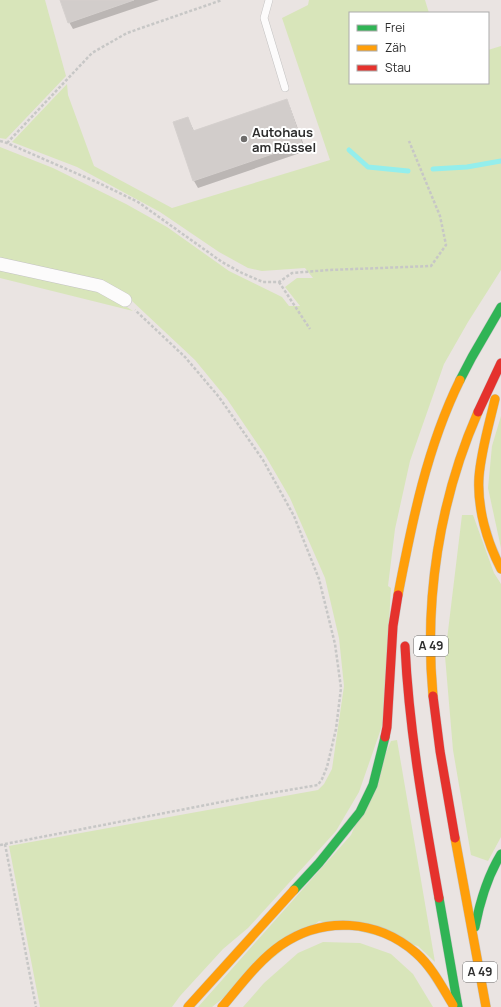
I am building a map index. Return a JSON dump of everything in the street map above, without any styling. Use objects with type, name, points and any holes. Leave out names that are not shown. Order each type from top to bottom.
[{"type":"highway","points":[[188,1007],[319,863],[360,812],[373,785],[387,727],[393,626],[398,594],[420,492],[441,426],[455,391],[472,357],[501,307]]},
{"type":"highway","name":"A 49","points":[[486,1007],[445,784],[435,719],[431,665],[432,611],[440,540],[455,475],[466,441],[501,363]]},
{"type":"highway","points":[[501,378],[484,444],[479,489],[482,512],[489,539],[501,569]]},
{"type":"highway","points":[[405,609],[410,537]]},
{"type":"highway","name":"A 49","points":[[405,633],[407,688],[418,781],[458,1007]]},
{"type":"highway","points":[[473,936],[482,894],[489,876],[501,854]]},
{"type":"highway","points":[[222,1007],[269,954],[282,944],[310,930],[338,924],[380,930],[407,945],[431,969],[454,1007]]},
{"type":"street","points":[[0,264],[100,286],[125,300]]},
{"type":"lane","points":[[269,0],[264,18],[285,88]]},
{"type":"path","points":[[7,143],[92,53],[127,33],[222,0]]},
{"type":"path","points":[[0,141],[101,184],[138,202],[222,262],[263,282],[279,282],[292,274],[329,270],[431,266],[446,245],[440,216],[409,141]]},
{"type":"path","points":[[279,282],[310,329]]},
{"type":"path","points":[[0,845],[242,798],[318,785],[327,767],[336,729],[341,688],[335,644],[319,579],[294,516],[263,460],[218,397],[185,357],[125,300]]},
{"type":"path","points":[[5,844],[36,1007]]},
{"type":"green space","points":[[0,0],[45,0],[66,76],[6,139],[0,138]]},
{"type":"green space","points":[[309,0],[425,0],[429,12],[349,12],[349,84],[489,84],[489,50],[501,46],[501,270],[468,322],[444,364],[410,461],[395,529],[388,586],[391,588],[383,723],[359,792],[336,831],[248,928],[223,949],[180,996],[172,1007],[40,1007],[9,846],[318,790],[324,784],[332,769],[344,686],[339,638],[325,578],[290,498],[265,455],[227,399],[195,360],[132,301],[101,282],[0,260],[0,147],[53,168],[126,204],[167,227],[229,271],[282,297],[289,306],[300,306],[285,287],[297,278],[313,278],[305,268],[262,271],[248,268],[219,252],[160,212],[77,167],[12,142],[67,84],[68,95],[94,166],[172,208],[330,160],[282,18],[308,5]]},
{"type":"green space","points":[[0,269],[84,286],[108,295],[133,311],[0,278]]},
{"type":"green space","points":[[501,416],[501,548],[488,488],[492,446]]},
{"type":"green space","points":[[462,515],[473,515],[494,573],[501,584],[501,837],[488,861],[471,855],[453,750],[445,656]]},
{"type":"green space","points":[[397,740],[435,962],[418,946],[319,921],[212,1007],[198,1007],[351,835],[391,741]]},
{"type":"green space","points":[[323,942],[360,943],[391,954],[413,974],[433,1007],[243,1007],[264,983],[298,953]]},
{"type":"building","points":[[60,0],[134,0],[68,23]]},
{"type":"building","points":[[287,99],[302,144],[193,181],[173,122],[188,117],[193,131]]},
{"type":"waterway","points":[[349,150],[368,167],[408,171]]},
{"type":"waterway","points":[[433,169],[467,167],[501,161]]},
{"type":"traffic: fast","points":[[460,380],[501,307]]},
{"type":"traffic: fast","points":[[294,890],[319,863],[360,812],[373,785],[385,737]]},
{"type":"traffic: fast","points":[[475,927],[485,889],[501,854]]},
{"type":"traffic: fast","points":[[439,898],[458,1007]]},
{"type":"traffic: slow","points":[[398,595],[422,485],[438,432],[448,405],[460,380]]},
{"type":"traffic: slow","points":[[495,399],[482,458],[479,489],[481,513],[487,536],[501,569]]},
{"type":"traffic: slow","points":[[433,696],[431,624],[433,587],[438,551],[444,516],[453,480],[464,446],[478,412]]},
{"type":"traffic: slow","points":[[455,838],[486,1007]]},
{"type":"traffic: slow","points":[[188,1007],[294,890]]},
{"type":"traffic: slow","points":[[222,1007],[257,966],[281,945],[314,929],[350,925],[384,933],[401,942],[416,953],[432,971],[453,1005]]},
{"type":"traffic: jam","points":[[478,412],[501,363]]},
{"type":"traffic: jam","points":[[385,737],[387,727],[393,626],[398,595]]},
{"type":"traffic: jam","points":[[405,646],[414,741],[439,898]]},
{"type":"traffic: jam","points":[[433,696],[440,751],[455,838]]},
{"type":"place","name":"Autohaus am Rüssel","points":[[244,139]]}]
